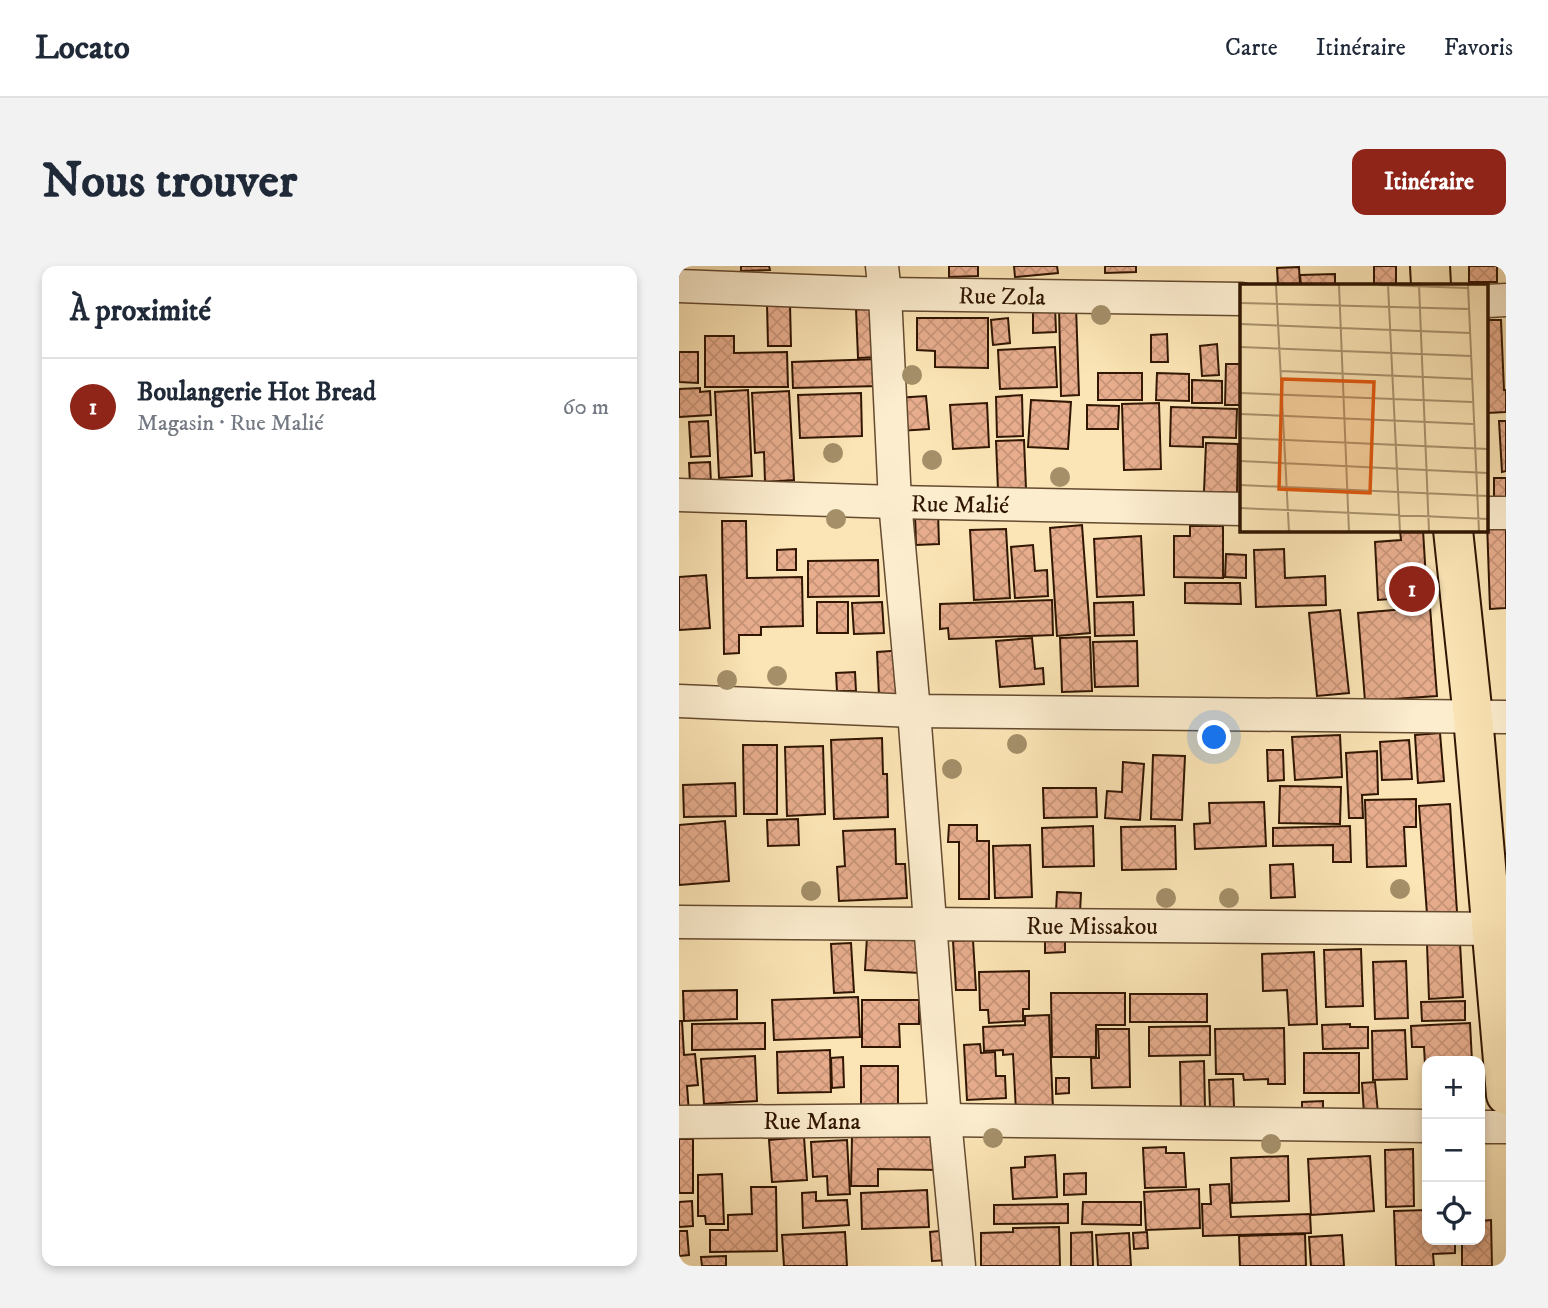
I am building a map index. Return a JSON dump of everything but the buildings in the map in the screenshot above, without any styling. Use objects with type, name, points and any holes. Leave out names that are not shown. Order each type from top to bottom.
[{"type":"main road","points":[[1430,266],[1431,284]]},
{"type":"main road","points":[[1453,532],[1490,717],[1506,1095]]},
{"type":"street","name":"Rue Zola","points":[[679,286],[884,280],[1240,299]]},
{"type":"street","points":[[884,280],[895,502],[959,1266]]},
{"type":"street","name":"Rue Malié","points":[[679,495],[1240,509]]},
{"type":"street","points":[[679,701],[914,711],[1490,717]]},
{"type":"street","name":"Rue Missakou","points":[[679,922],[1499,929]]},
{"type":"street","name":"Rue Mana","points":[[679,1122],[945,1120],[1422,1126]]},
{"type":"street","points":[[1485,1127],[1506,1127]]},
{"type":"place","name":"Boulangerie Hot Bread","points":[[1412,589]]}]
